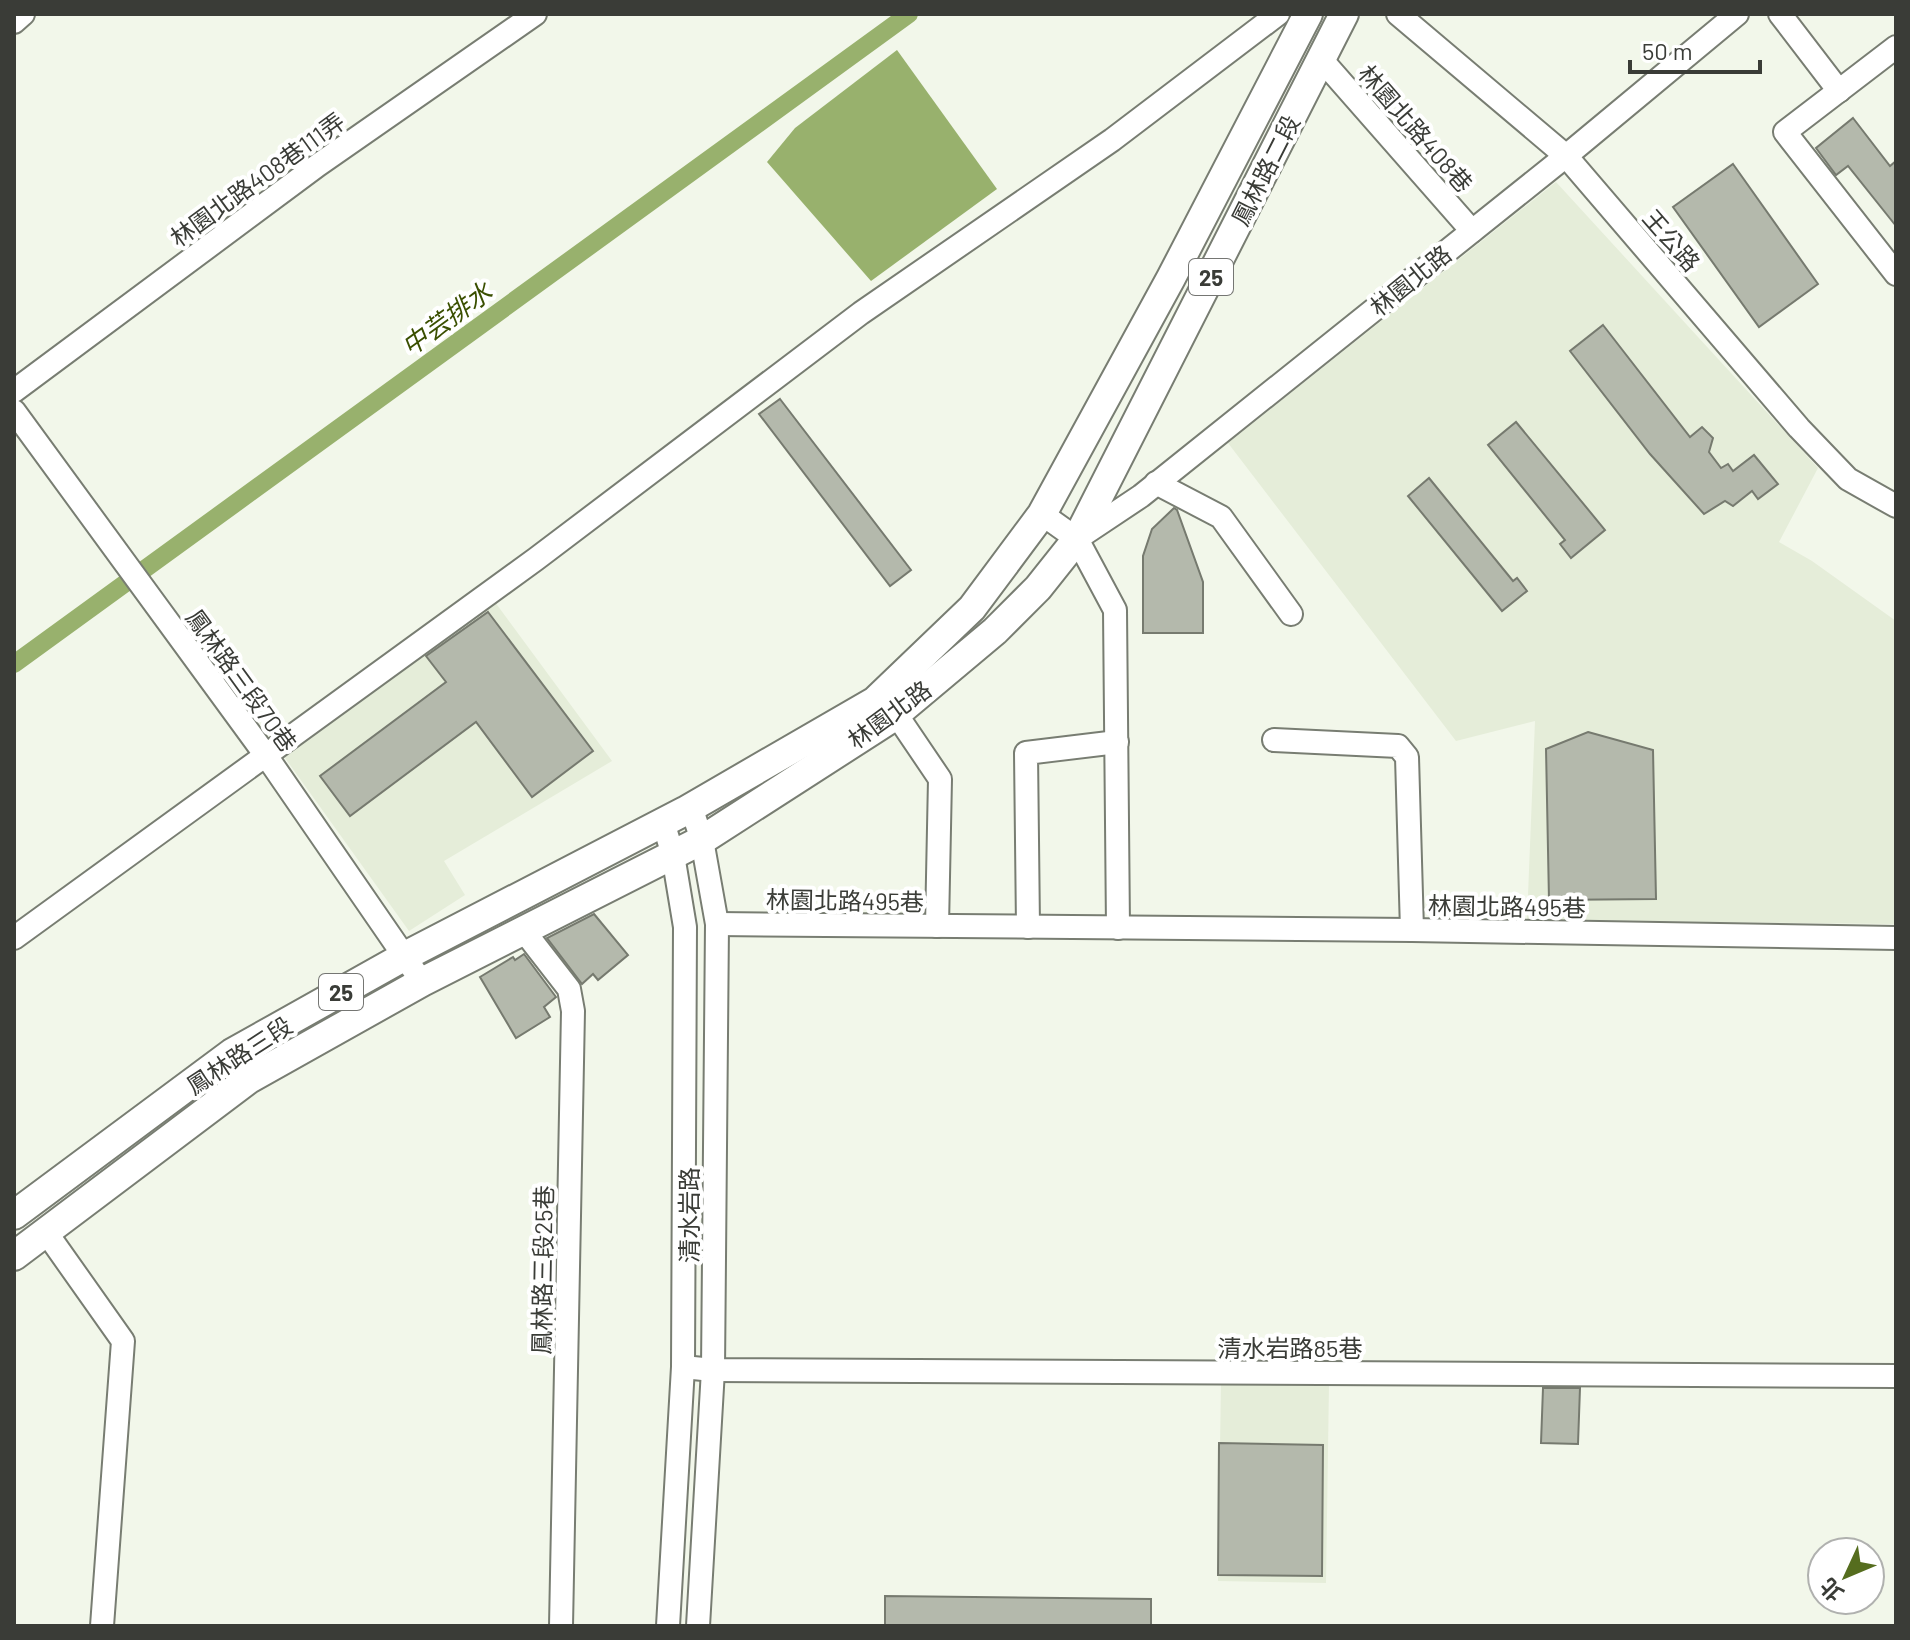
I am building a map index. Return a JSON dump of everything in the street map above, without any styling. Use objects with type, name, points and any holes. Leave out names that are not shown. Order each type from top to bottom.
[{"type":"main road","name":"鳳林路二段","points":[[1042,514],[1171,278],[1308,14]]},
{"type":"main road","name":"鳳林路二段","points":[[1077,539],[1344,14]]},
{"type":"main road","name":"林園北路","points":[[691,807],[875,701],[972,608],[1042,514]]},
{"type":"main road","name":"林園北路","points":[[673,855],[702,840],[896,714],[995,631],[1038,588],[1077,539]]},
{"type":"main road","name":"鳳林路三段","points":[[14,1215],[232,1053],[405,956],[691,807]]},
{"type":"main road","name":"鳳林路三段","points":[[14,1256],[249,1079],[422,982],[673,855]]},
{"type":"street","points":[[14,22],[23,14]]},
{"type":"street","name":"林園北路408巷111弄","points":[[14,391],[318,165],[535,14]]},
{"type":"street","points":[[14,938],[548,550],[861,313],[1112,140],[1278,14]]},
{"type":"street","name":"王公路","points":[[1398,14],[1566,156],[1799,428],[1848,479],[1896,506]]},
{"type":"street","name":"林園北路","points":[[1077,539],[1156,483],[1566,156],[1737,14]]},
{"type":"street","points":[[1780,14],[1839,91]]},
{"type":"street","points":[[1896,47],[1785,132],[1896,274]]},
{"type":"street","name":"林園北路408巷","points":[[1321,59],[1472,231]]},
{"type":"street","name":"鳳林路三段70巷","points":[[14,411],[267,757],[422,982]]},
{"type":"street","points":[[1156,483],[1221,517],[1291,614]]},
{"type":"street","points":[[1042,514],[1077,539],[1115,610],[1118,928]]},
{"type":"street","points":[[896,714],[940,779],[937,926]]},
{"type":"street","points":[[1274,740],[1398,746],[1407,757],[1412,930]]},
{"type":"street","points":[[1028,927],[1026,753],[1117,742]]},
{"type":"street","name":"清水岩路","points":[[691,807],[702,840],[717,924],[713,1370],[698,1626]]},
{"type":"street","name":"清水岩路","points":[[663,822],[673,855],[685,927],[683,1367],[668,1626]]},
{"type":"street","name":"林園北路495巷","points":[[717,924],[1896,938]]},
{"type":"street","name":"鳳林路三段25巷","points":[[524,931],[569,989],[573,1011],[561,1626]]},
{"type":"street","points":[[46,1232],[123,1341],[102,1626]]},
{"type":"street","name":"清水岩路85巷","points":[[683,1367],[713,1370],[1896,1376]]},
{"type":"shaded area","points":[[897,50],[997,189],[871,281],[767,162],[795,128]]},
{"type":"shaded area","points":[[1556,182],[1818,468],[1779,542],[1812,561],[1896,621],[1896,924],[1527,920],[1535,721],[1456,741],[1228,443]]},
{"type":"shaded area","points":[[492,598],[612,761],[444,861],[465,895],[409,931],[280,751]]},
{"type":"shaded area","points":[[1221,1382],[1329,1384],[1326,1583],[1218,1581]]},
{"type":"building","points":[[1853,118],[1890,166],[1896,161],[1896,226],[1848,166],[1836,175],[1816,148]]},
{"type":"building","points":[[1733,164],[1818,284],[1759,327],[1673,207]]},
{"type":"building","points":[[1603,325],[1690,437],[1702,427],[1713,438],[1709,452],[1721,468],[1728,464],[1733,471],[1754,455],[1778,484],[1758,499],[1752,491],[1733,506],[1725,501],[1704,514],[1650,454],[1570,351]]},
{"type":"building","points":[[780,399],[911,570],[890,586],[759,414]]},
{"type":"building","points":[[1516,422],[1605,530],[1571,558],[1560,544],[1565,540],[1488,445]]},
{"type":"building","points":[[1429,478],[1513,581],[1517,578],[1527,591],[1502,611],[1408,496]]},
{"type":"building","points":[[1174,508],[1203,582],[1203,633],[1143,633],[1143,556],[1152,529]]},
{"type":"building","points":[[488,612],[593,751],[532,797],[476,722],[350,816],[320,776],[446,682],[426,656]]},
{"type":"building","points":[[1588,732],[1653,750],[1656,899],[1549,900],[1546,749]]},
{"type":"building","points":[[594,914],[628,955],[598,980],[593,974],[582,984],[547,938]]},
{"type":"building","points":[[524,954],[556,997],[544,1007],[550,1017],[516,1038],[480,977],[513,957],[515,960]]},
{"type":"building","points":[[1543,1388],[1580,1388],[1578,1444],[1541,1443]]},
{"type":"building","points":[[1219,1443],[1323,1445],[1322,1576],[1218,1575]]},
{"type":"building","points":[[885,1596],[1151,1599],[1151,1626],[885,1626]]},
{"type":"waterway","name":"中芸排水","points":[[14,664],[909,14]]}]
